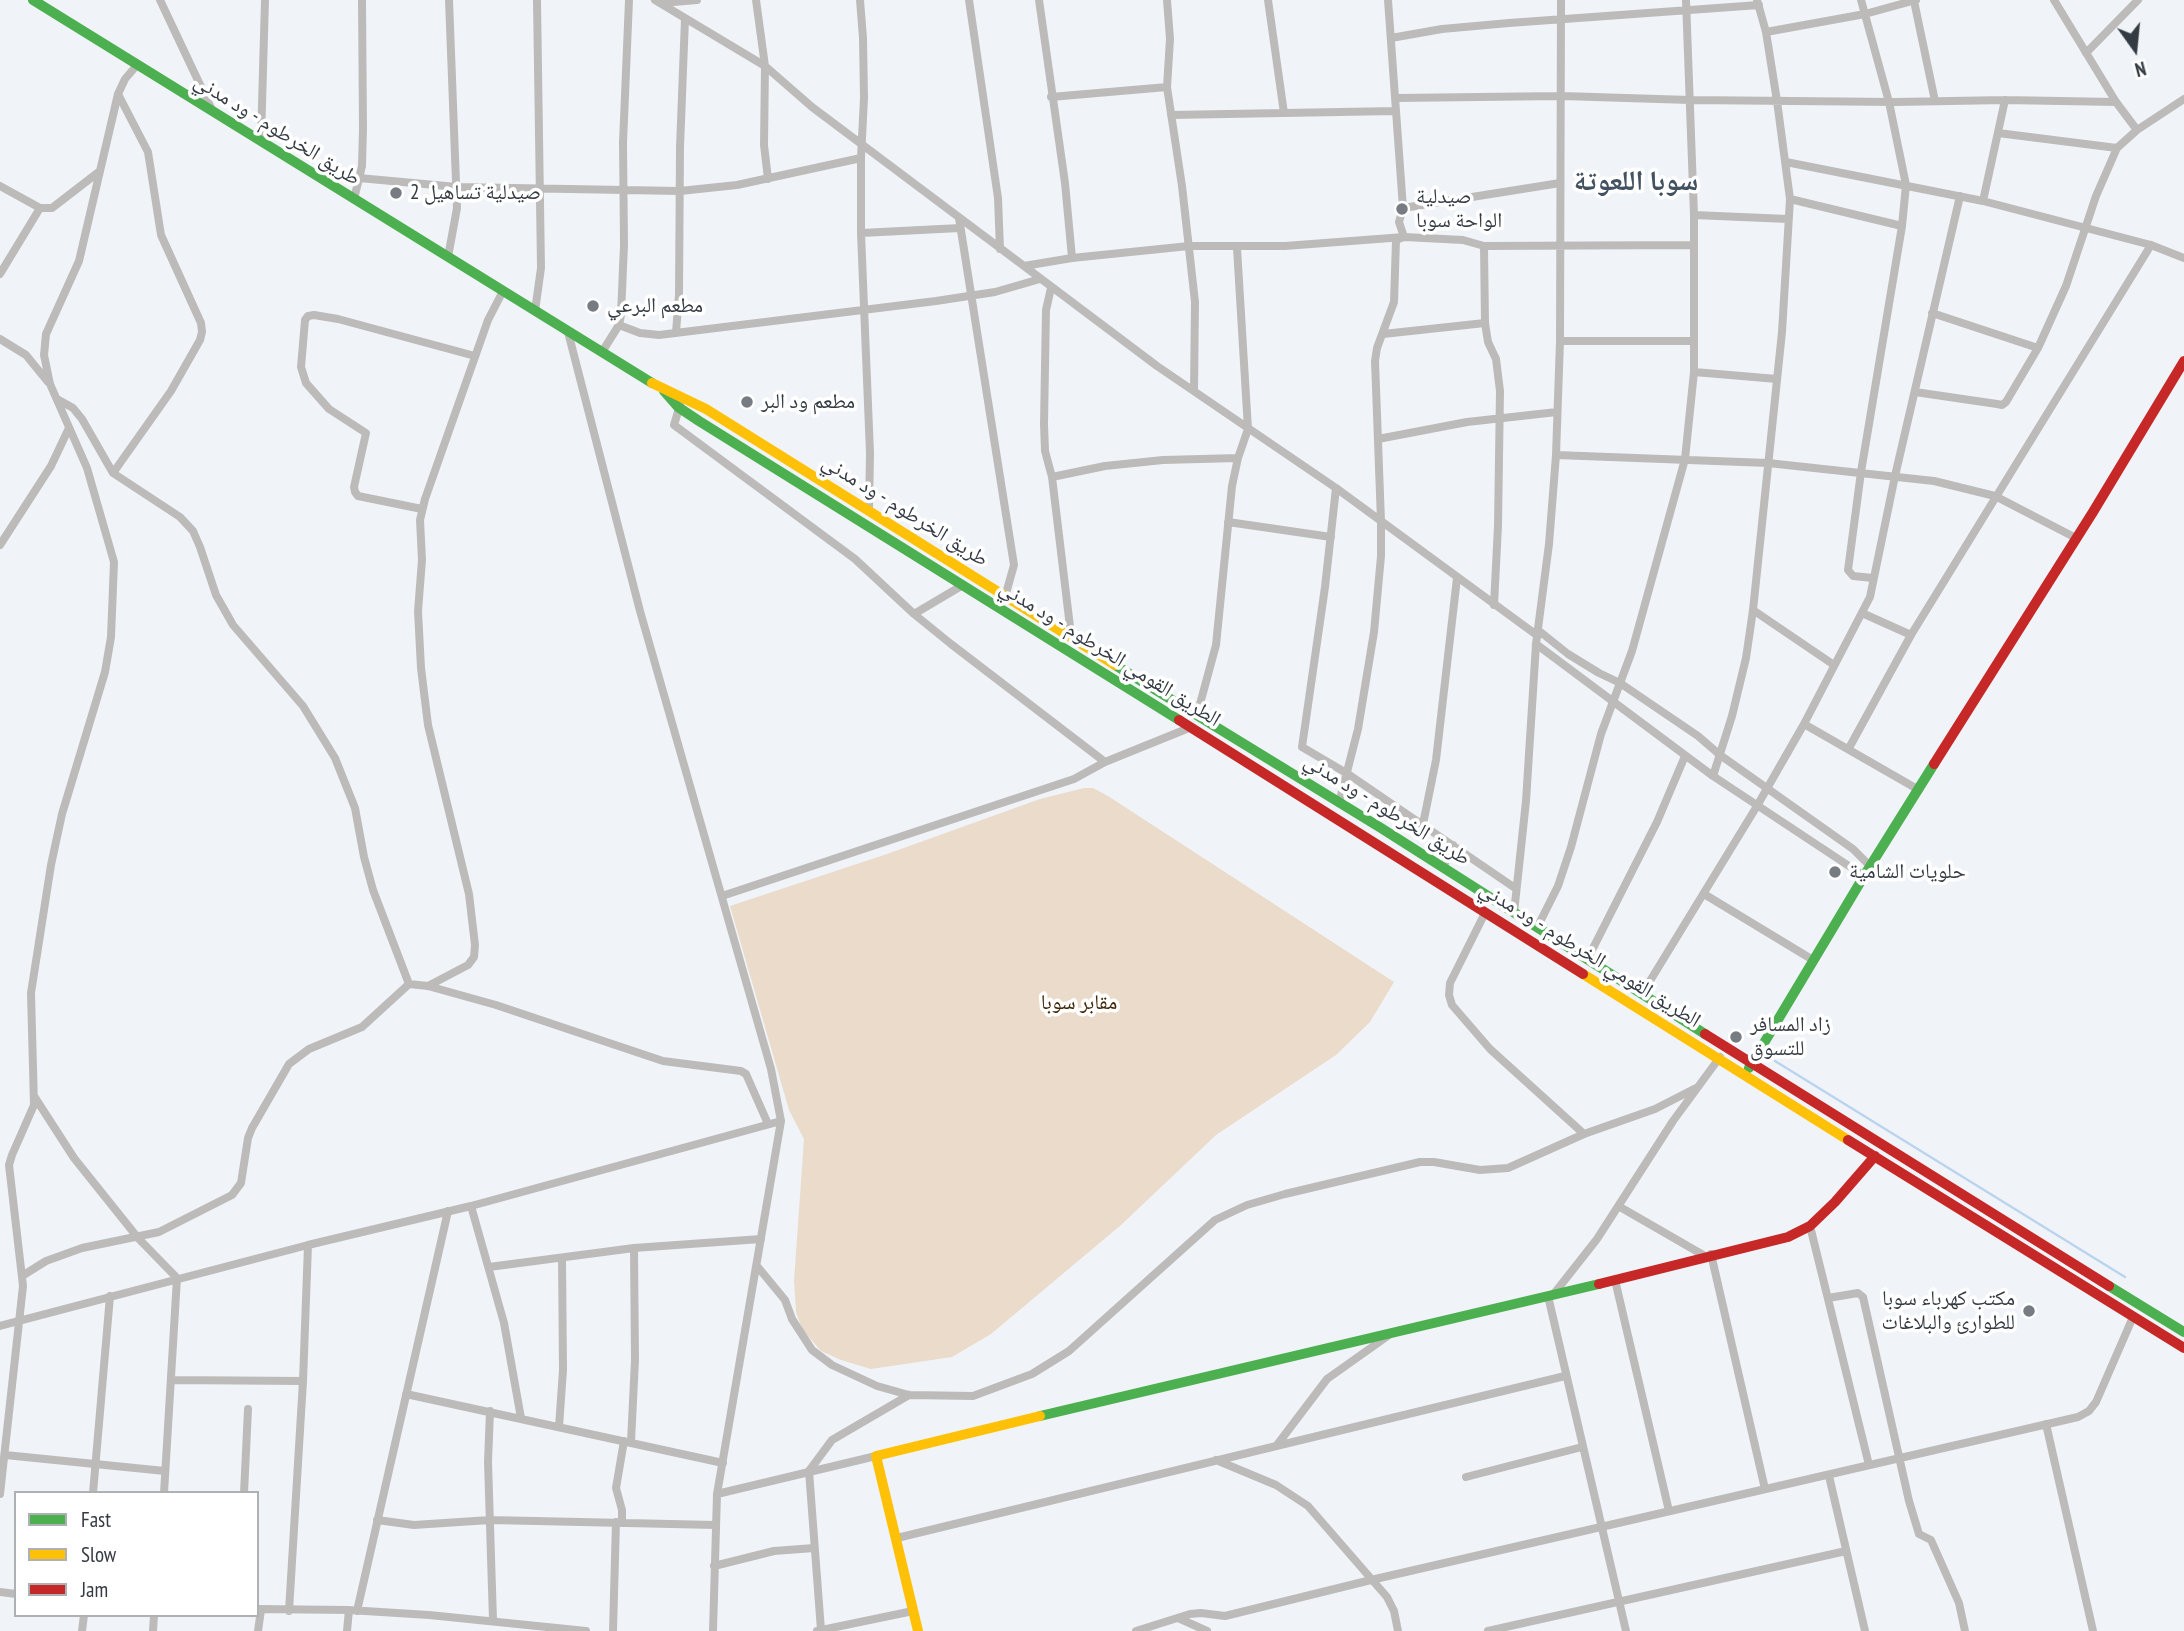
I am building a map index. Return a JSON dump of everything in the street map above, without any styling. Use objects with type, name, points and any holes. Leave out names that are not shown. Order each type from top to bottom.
[{"type":"main road","name":"طريق الخرطوم - ود مدني","points":[[33,0],[660,388]]},
{"type":"main road","points":[[1744,1076],[1867,871],[2184,361]]},
{"type":"main road","name":"الطريق القومي الخرطوم - ود مدني","points":[[660,388],[1189,728],[2184,1348]]},
{"type":"main road","name":"طريق الخرطوم - ود مدني","points":[[682,402],[869,509],[1005,597],[1071,635],[1752,1064]]},
{"type":"main road","points":[[1752,1064],[2184,1332]]},
{"type":"main road","points":[[918,1631],[876,1456],[1550,1296],[1797,1234],[1810,1226],[1856,1180],[1875,1156]]},
{"type":"street","points":[[160,0],[214,114]]},
{"type":"street","points":[[261,143],[265,0]]},
{"type":"street","points":[[354,200],[359,178],[363,128],[362,0]]},
{"type":"street","points":[[448,257],[457,208],[449,0]]},
{"type":"street","points":[[535,311],[541,268],[537,0]]},
{"type":"street","points":[[602,352],[619,325],[624,245],[622,191],[629,0]]},
{"type":"street","points":[[658,2],[696,0]]},
{"type":"street","points":[[756,0],[765,66],[764,125],[768,179]]},
{"type":"street","points":[[860,0],[864,99],[860,158],[861,233],[870,453],[869,509]]},
{"type":"street","points":[[970,0],[998,198],[1000,249]]},
{"type":"street","points":[[1039,0],[1065,183],[1072,258]]},
{"type":"street","points":[[1167,0],[1170,39],[1167,87],[1195,302],[1194,391]]},
{"type":"street","points":[[1268,0],[1284,113]]},
{"type":"street","points":[[1388,0],[1402,208],[1399,222],[1404,237]]},
{"type":"street","points":[[1514,912],[1556,455],[1560,341],[1561,0]]},
{"type":"street","points":[[1537,928],[1558,886],[1571,847],[1601,734],[1632,651],[1685,459],[1694,372],[1694,215],[1686,0]]},
{"type":"street","points":[[1861,0],[1889,102],[1906,185],[1902,226],[1861,472],[1848,570],[1853,576],[1873,578]]},
{"type":"street","points":[[1766,32],[1865,14],[1915,0],[1935,101]]},
{"type":"street","points":[[2054,0],[2116,102],[2137,130]]},
{"type":"street","points":[[2086,53],[2138,0]]},
{"type":"street","points":[[658,2],[765,66],[812,107],[1051,288],[1248,429],[1336,488],[1538,637],[1613,701],[1685,756],[1757,806],[1867,871]]},
{"type":"street","points":[[1391,38],[1442,29],[1687,11],[1758,3],[1766,32],[1790,199],[1777,380],[1753,610],[1746,658],[1732,716],[1713,776]]},
{"type":"street","points":[[676,332],[685,19]]},
{"type":"street","points":[[0,1494],[21,1320],[22,1276],[9,1165],[30,1115],[34,1096],[31,993],[51,864],[62,814],[105,671],[111,637],[115,578],[114,562],[86,468],[50,384],[44,355],[46,334],[79,261],[118,94],[125,79],[137,65]]},
{"type":"street","points":[[1051,97],[1167,87]]},
{"type":"street","points":[[113,473],[172,391],[202,332],[201,323],[161,235],[148,152],[118,94]]},
{"type":"street","points":[[1395,98],[1562,96],[1777,101],[2116,102]]},
{"type":"street","points":[[1983,201],[2006,100]]},
{"type":"street","points":[[1915,392],[2002,405],[2038,348],[2066,286],[2096,196],[2117,148],[2137,130],[2183,102]]},
{"type":"street","points":[[1171,115],[1396,111]]},
{"type":"street","points":[[1998,133],[2117,148]]},
{"type":"street","points":[[359,178],[457,187],[680,191],[768,179],[860,158]]},
{"type":"street","points":[[1786,162],[1983,201],[2151,245],[2184,258]]},
{"type":"street","points":[[0,186],[40,208],[52,208],[100,171]]},
{"type":"street","points":[[1402,208],[1560,183]]},
{"type":"street","points":[[1642,994],[1767,790],[1870,597],[1895,476],[1961,196]]},
{"type":"street","points":[[1790,199],[1902,226]]},
{"type":"street","points":[[0,274],[40,208]]},
{"type":"street","points":[[1694,215],[1788,219]]},
{"type":"street","points":[[959,218],[1014,565],[1005,597]]},
{"type":"street","points":[[861,233],[960,228]]},
{"type":"street","points":[[1024,266],[1072,258],[1189,246],[1237,248],[1404,237],[1463,240],[1484,246],[1693,245]]},
{"type":"street","points":[[1339,803],[1348,774],[1374,632],[1381,556],[1375,362],[1377,348],[1394,302],[1396,240],[1404,237]]},
{"type":"street","points":[[1849,748],[1911,635],[2151,245]]},
{"type":"street","points":[[1484,246],[1482,265],[1485,323],[1488,342],[1496,359],[1501,419],[1494,605]]},
{"type":"street","points":[[1197,715],[1216,645],[1228,522],[1238,458],[1248,429],[1237,248]]},
{"type":"street","points":[[619,325],[648,335],[676,332],[973,296],[1040,279]]},
{"type":"street","points":[[1051,288],[1046,310],[1045,451],[1052,477],[1071,635]]},
{"type":"street","points":[[428,986],[468,965],[474,957],[475,945],[468,894],[428,725],[421,668],[418,611],[422,509],[488,320],[503,291]]},
{"type":"street","points":[[1932,313],[2038,348]]},
{"type":"street","points":[[422,509],[358,496],[355,492],[366,433],[330,409],[306,383],[301,367],[305,320],[314,315],[338,319],[475,356]]},
{"type":"street","points":[[1382,334],[1485,323]]},
{"type":"street","points":[[568,331],[640,611],[771,1069],[781,1121],[718,1494],[713,1631]]},
{"type":"street","points":[[0,339],[26,355],[50,384]]},
{"type":"street","points":[[1560,341],[1693,341]]},
{"type":"street","points":[[1694,372],[1777,380]]},
{"type":"street","points":[[57,399],[73,408],[82,419],[113,473],[180,517],[193,531],[201,547],[216,595],[233,625],[303,706],[335,758],[355,808],[373,890],[409,984]]},
{"type":"street","points":[[682,402],[674,425],[855,559],[914,614],[1105,762]]},
{"type":"street","points":[[1378,439],[1467,422],[1557,412]]},
{"type":"street","points":[[0,545],[51,466],[69,428]]},
{"type":"street","points":[[1556,455],[1768,463],[1934,481],[1995,496],[2076,538]]},
{"type":"street","points":[[1052,477],[1105,466],[1163,460],[1238,458]]},
{"type":"street","points":[[1336,488],[1332,537],[1302,747],[1348,774],[1515,888]]},
{"type":"street","points":[[1228,522],[1332,537]]},
{"type":"street","points":[[1423,824],[1436,760],[1457,578]]},
{"type":"street","points":[[914,614],[963,585]]},
{"type":"street","points":[[1753,610],[1835,665]]},
{"type":"street","points":[[1862,613],[1911,635]]},
{"type":"street","points":[[1538,637],[1620,683],[1698,736],[1767,790],[1853,849],[1867,871]]},
{"type":"street","points":[[1804,724],[1919,790]]},
{"type":"street","points":[[722,896],[1074,779],[1105,762],[1189,728]]},
{"type":"street","points":[[1587,960],[1651,834],[1685,756]]},
{"type":"street","points":[[1443,868],[1453,845]]},
{"type":"street","points":[[1704,894],[1813,960]]},
{"type":"street","points":[[1485,913],[1450,983],[1452,1005],[1490,1049],[1584,1134]]},
{"type":"street","points":[[22,1276],[46,1261],[66,1253],[98,1244],[138,1238],[173,1226],[232,1195],[241,1183],[252,1128],[289,1064],[309,1049],[362,1027],[409,984],[428,986],[496,1005],[663,1061],[741,1071],[746,1074],[768,1124]]},
{"type":"street","points":[[1626,1631],[1565,1376],[1550,1296],[1620,1207],[1673,1121],[1726,1047]]},
{"type":"street","points":[[757,1266],[785,1300],[792,1319],[812,1350],[832,1365],[877,1386],[909,1395],[973,1395],[1032,1374],[1069,1351],[1215,1220],[1247,1205],[1420,1162],[1495,1171],[1519,1164],[1584,1134],[1655,1110],[1696,1088]]},
{"type":"street","points":[[34,1096],[74,1158],[138,1238],[177,1278],[164,1491]]},
{"type":"street","points":[[0,1326],[177,1278],[471,1206],[781,1121]]},
{"type":"street","points":[[471,1206],[504,1323],[521,1418]]},
{"type":"street","points":[[1620,1207],[1708,1255],[1765,1489]]},
{"type":"street","points":[[348,1631],[377,1520],[449,1211]]},
{"type":"street","points":[[1810,1226],[1869,1465]]},
{"type":"street","points":[[489,1267],[634,1248],[761,1239]]},
{"type":"street","points":[[289,1611],[308,1245]]},
{"type":"street","points":[[613,1631],[619,1522],[622,1510],[616,1488],[627,1442],[635,1360],[634,1248]]},
{"type":"street","points":[[559,1427],[563,1370],[562,1258]]},
{"type":"street","points":[[1615,1280],[1669,1511]]},
{"type":"street","points":[[1828,1298],[1858,1293],[1863,1297],[1909,1501],[1919,1534],[1931,1540],[1959,1602],[1965,1631]]},
{"type":"street","points":[[93,1491],[110,1296]]},
{"type":"street","points":[[1136,1631],[1202,1613],[1225,1616],[2078,1417],[2089,1411],[2096,1402],[2133,1317]]},
{"type":"street","points":[[1277,1445],[1327,1379],[1392,1333]]},
{"type":"street","points":[[897,1538],[1565,1376]]},
{"type":"street","points":[[171,1380],[303,1381]]},
{"type":"street","points":[[406,1394],[723,1463]]},
{"type":"street","points":[[909,1395],[832,1440],[809,1471],[819,1630],[913,1611]]},
{"type":"street","points":[[244,1491],[248,1409]]},
{"type":"street","points":[[490,1411],[493,1620]]},
{"type":"street","points":[[2046,1424],[2093,1631]]},
{"type":"street","points":[[1466,1477],[1582,1447]]},
{"type":"street","points":[[5,1455],[166,1471]]},
{"type":"street","points":[[718,1494],[876,1456]]},
{"type":"street","points":[[1216,1460],[1276,1485],[1308,1506],[1387,1597],[1394,1611],[1398,1631]]},
{"type":"street","points":[[1829,1476],[1865,1631]]},
{"type":"street","points":[[377,1520],[427,1525],[490,1520],[716,1525]]},
{"type":"street","points":[[714,1566],[774,1551],[814,1548]]},
{"type":"street","points":[[1488,1631],[1846,1551]]},
{"type":"street","points":[[259,1609],[353,1610],[493,1620],[512,1627],[586,1631]]},
{"type":"street","points":[[1178,1618],[1207,1631]]},
{"type":"green space","name":"مقابر سوبا","points":[[1093,788],[1108,796],[1394,982],[1370,1022],[1336,1055],[1216,1135],[1121,1225],[991,1334],[952,1357],[871,1369],[841,1360],[821,1351],[802,1329],[796,1312],[794,1281],[804,1139],[789,1110],[730,906],[1040,799]]},
{"type":"waterway","points":[[1775,1061],[2125,1277]]},
{"type":"traffic: fast","points":[[33,0],[652,383]]},
{"type":"traffic: fast","points":[[664,391],[678,407],[699,421],[1179,720]]},
{"type":"traffic: fast","points":[[1115,665],[1381,828],[1705,1034]]},
{"type":"traffic: fast","points":[[1749,1068],[1934,764]]},
{"type":"traffic: fast","points":[[1040,1416],[1599,1284]]},
{"type":"traffic: fast","points":[[2109,1286],[2184,1332]]},
{"type":"traffic: slow","points":[[652,383],[706,409],[1115,665]]},
{"type":"traffic: slow","points":[[1583,974],[1848,1140]]},
{"type":"traffic: slow","points":[[918,1631],[876,1456],[1040,1416]]},
{"type":"traffic: jam","points":[[1934,764],[2093,512],[2184,361]]},
{"type":"traffic: jam","points":[[1179,720],[1583,974]]},
{"type":"traffic: jam","points":[[1705,1034],[2109,1286]]},
{"type":"traffic: jam","points":[[1848,1140],[2184,1348]]},
{"type":"traffic: jam","points":[[1599,1284],[1788,1237],[1810,1226],[1875,1156]]},
{"type":"place","name":"صيدلية تساهيل 2","points":[[396,193]]},
{"type":"place","name":"صيدلية الواحة سوبا","points":[[1402,209]]},
{"type":"place","name":"مطعم البرعي","points":[[593,306]]},
{"type":"place","name":"مطعم ود البر","points":[[747,402]]},
{"type":"place","name":"حلويات الشامية","points":[[1835,872]]},
{"type":"place","name":"زاد المسافر للتسوق","points":[[1736,1037]]},
{"type":"place","name":"مكتب كهرباء سوبا للطوارئ والبلاغات","points":[[2029,1311]]},
{"type":"district","name":"سوبا اللعوتة","points":[[1636,182]]}]
